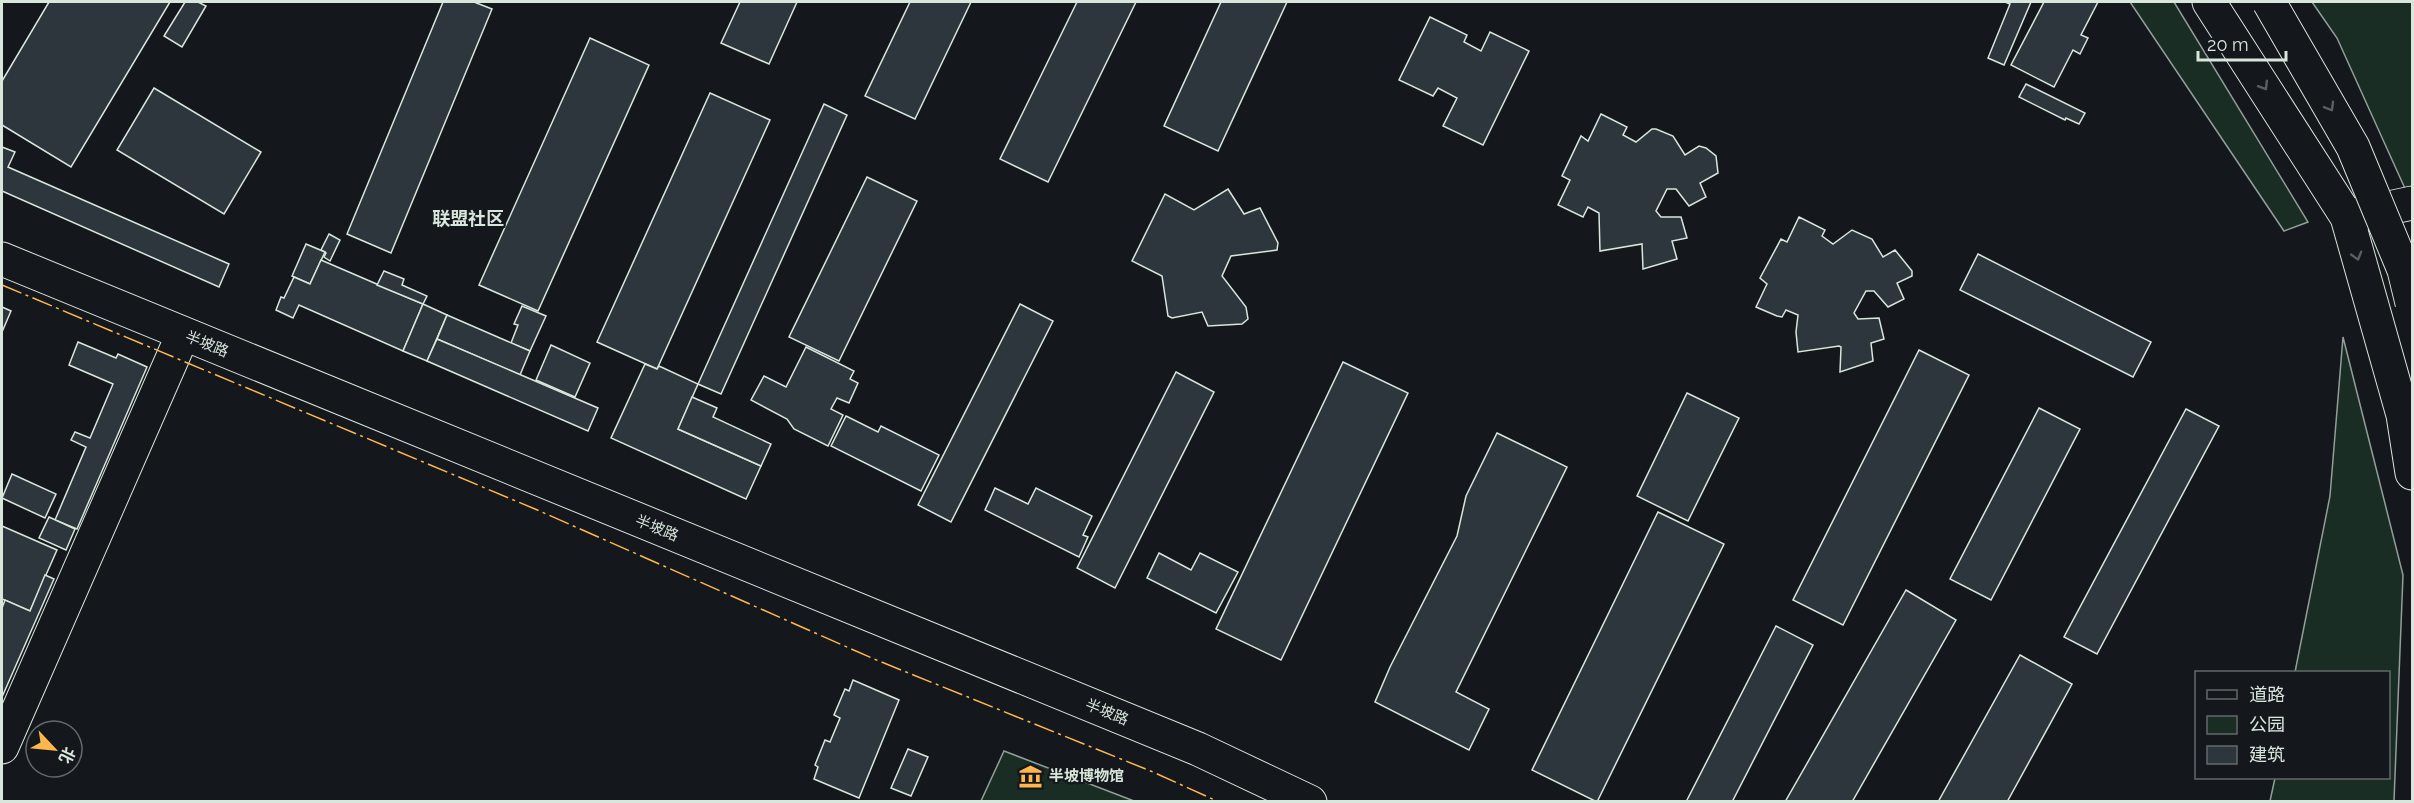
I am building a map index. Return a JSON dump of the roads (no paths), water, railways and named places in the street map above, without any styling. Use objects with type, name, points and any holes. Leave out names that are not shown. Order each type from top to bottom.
[{"type":"main road","points":[[2209,2],[2346,217],[2403,415],[2412,473]]},
{"type":"main road","points":[[2269,2],[2353,147],[2404,270],[2412,303]]},
{"type":"main road","points":[[2346,217],[2412,203]]},
{"type":"main road","name":"半坡路","points":[[2,259],[1198,749],[1311,801]]},
{"type":"main road","points":[[2,747],[183,334]]},
{"type":"place","name":"半坡博物馆","points":[[1031,776]]},
{"type":"district","name":"联盟社区","points":[[468,218]]}]
